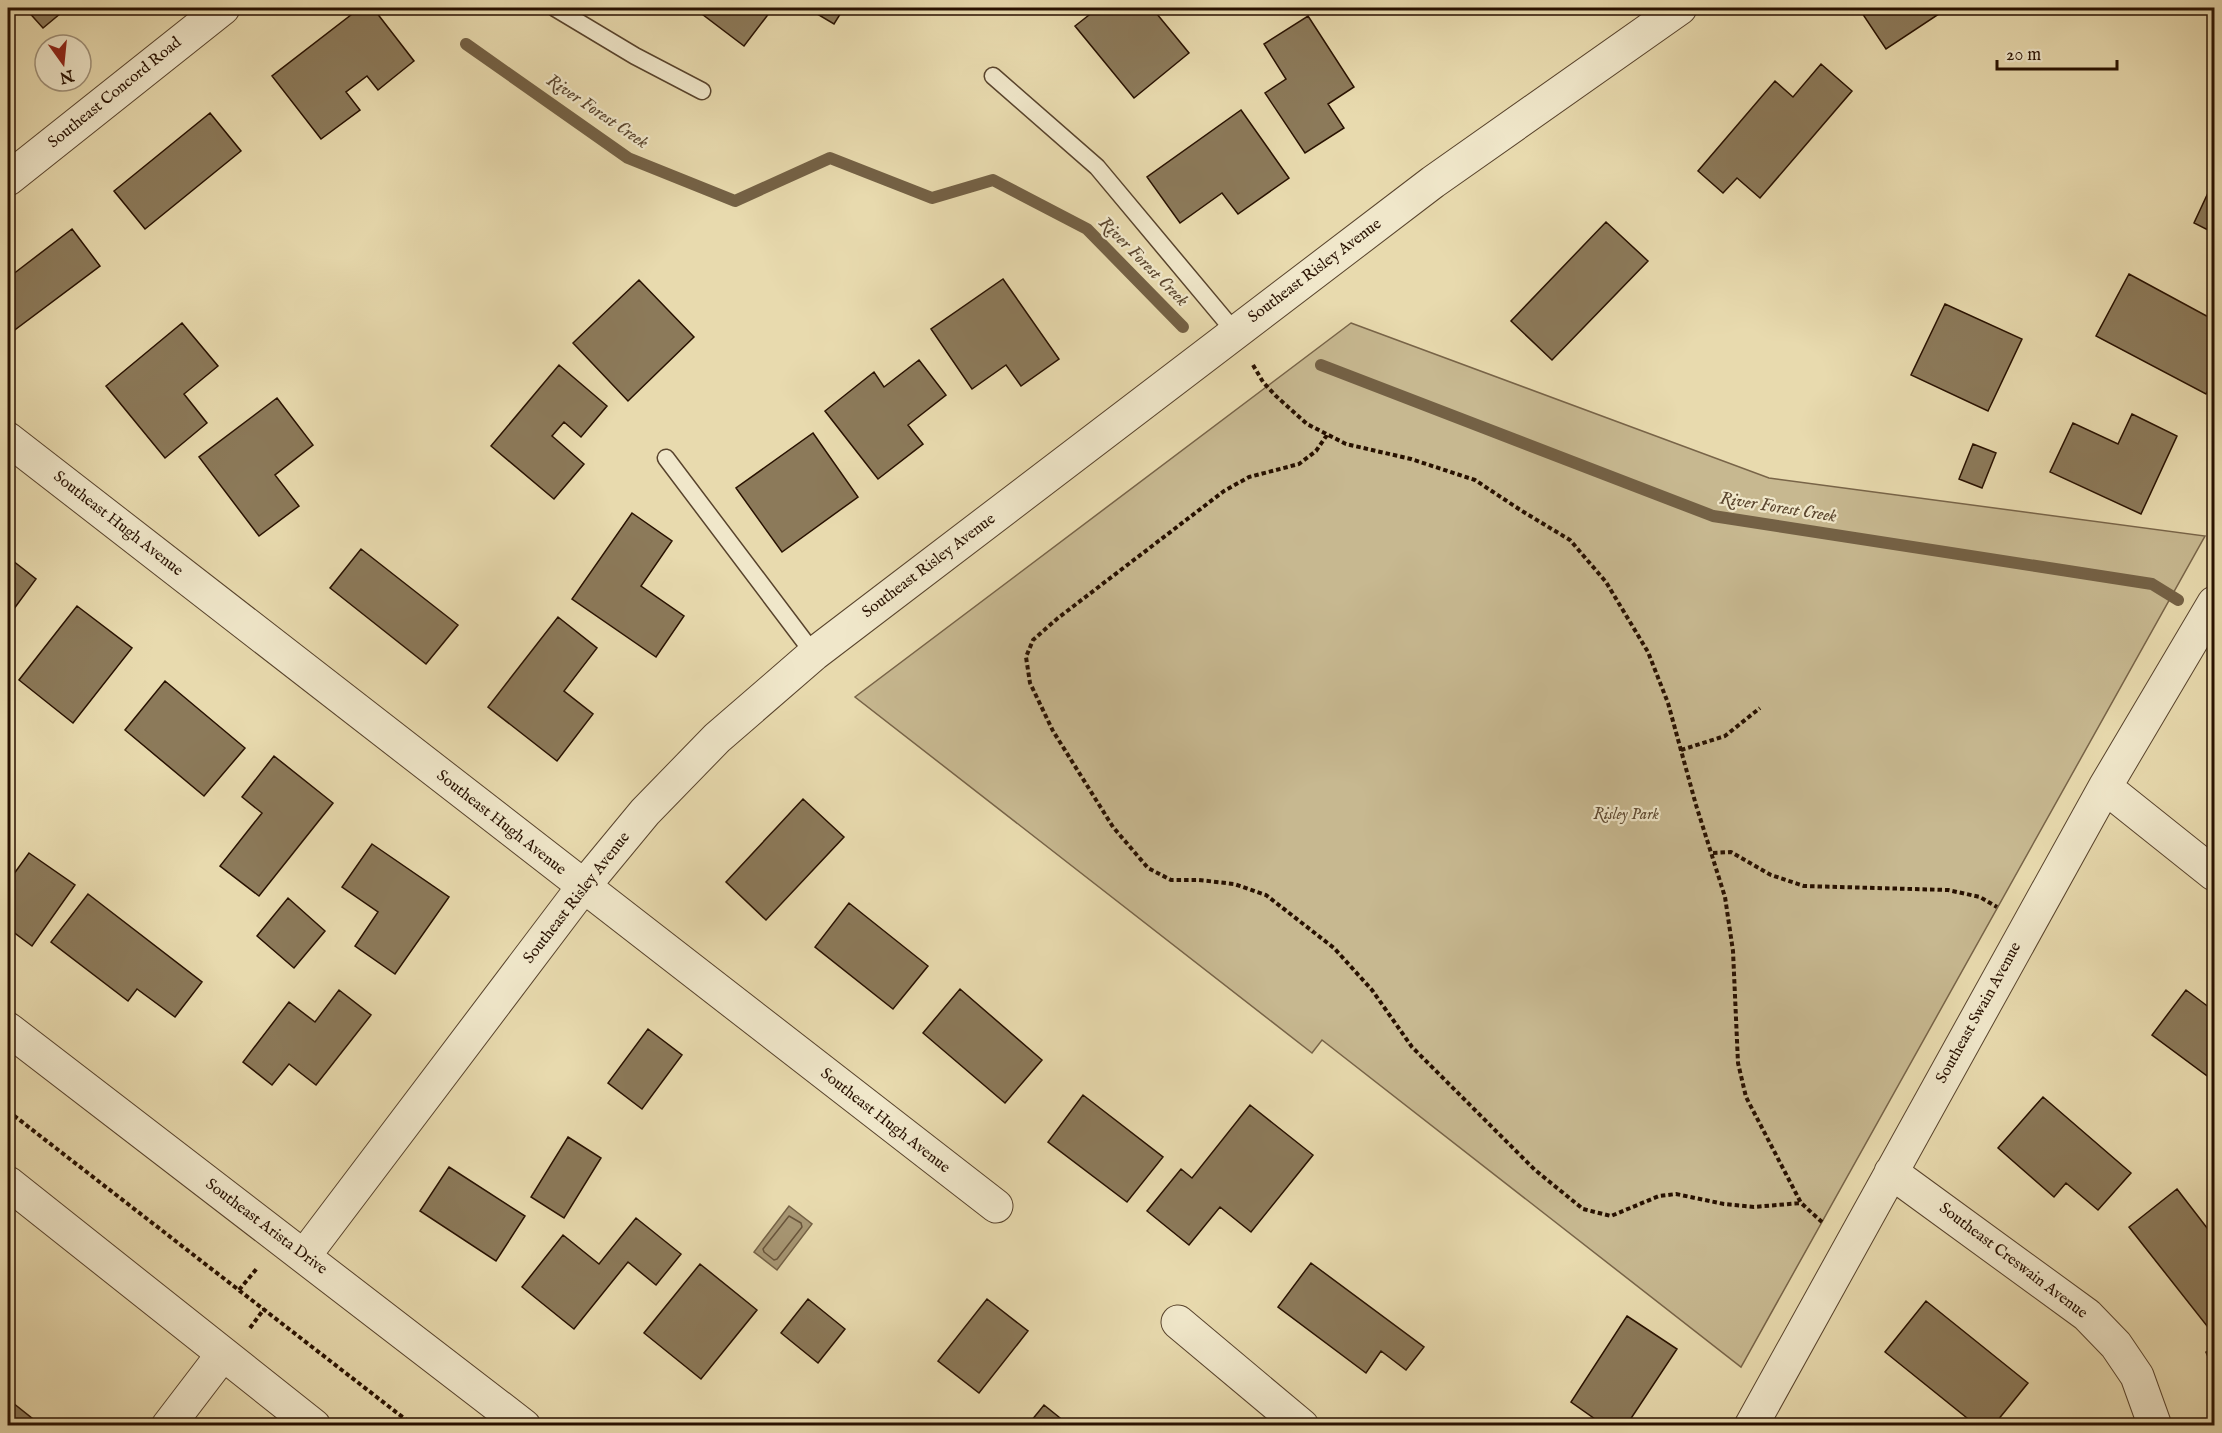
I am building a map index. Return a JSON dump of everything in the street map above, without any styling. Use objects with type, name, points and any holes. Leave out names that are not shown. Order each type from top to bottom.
[{"type":"street","name":"Southeast Concord Road","points":[[8,179],[223,8]]},
{"type":"street","name":"Southeast Risley Avenue","points":[[304,1256],[582,887],[645,812],[717,738],[814,654],[1432,182],[1680,8]]},
{"type":"street","name":"Southeast Hugh Avenue","points":[[8,439],[582,887],[996,1206]]},
{"type":"street","name":"Southeast Swain Avenue","points":[[1750,1425],[2105,787],[2214,603]]},
{"type":"street","points":[[2105,787],[2214,874]]},
{"type":"street","name":"Southeast Arista Drive","points":[[8,1029],[524,1425]]},
{"type":"street","name":"Southeast Creswain Avenue","points":[[1891,1172],[2087,1315],[2116,1345],[2137,1376],[2155,1425]]},
{"type":"street","points":[[8,1183],[314,1425]]},
{"type":"street","points":[[1178,1322],[1302,1425]]},
{"type":"street","points":[[168,1425],[223,1354]]},
{"type":"lane","points":[[555,8],[635,56],[702,91]]},
{"type":"lane","points":[[993,76],[1097,167],[1235,332]]},
{"type":"lane","points":[[666,458],[814,654]]},
{"type":"path","points":[[1235,332],[1263,382],[1307,424],[1346,444],[1411,459],[1475,480],[1522,512],[1570,540],[1606,582],[1648,652],[1668,703],[1713,853],[1727,908],[1733,961],[1738,1064],[1746,1097],[1801,1203],[1849,1247]]},
{"type":"path","points":[[1327,435],[1316,451],[1299,464],[1249,477],[1224,491],[1058,618],[1033,640],[1026,657],[1030,683],[1053,731],[1113,827],[1148,868],[1171,880],[1234,884],[1266,895],[1334,948],[1372,990],[1412,1047],[1535,1170],[1583,1209],[1611,1216],[1659,1196],[1676,1194],[1724,1204],[1754,1207],[1801,1203]]},
{"type":"path","points":[[1681,750],[1725,736],[1760,708]]},
{"type":"path","points":[[1713,853],[1731,852],[1771,875],[1804,886],[1948,890],[1980,897],[2028,926]]},
{"type":"path","points":[[8,1111],[414,1425]]},
{"type":"green space","name":"Risley Park","points":[[1351,323],[1769,478],[2205,536],[1741,1367],[1322,1040],[1312,1053],[855,697]]},
{"type":"water","points":[[789,1206],[812,1224],[777,1270],[754,1252]]},
{"type":"building","points":[[25,8],[67,8],[43,28]]},
{"type":"building","points":[[360,8],[373,8],[414,61],[378,90],[367,76],[346,92],[360,110],[321,139],[272,76]]},
{"type":"building","points":[[694,8],[773,8],[744,46]]},
{"type":"building","points":[[807,8],[844,8],[834,24]]},
{"type":"building","points":[[1098,8],[1152,8],[1189,53],[1134,98],[1075,26]]},
{"type":"building","points":[[1870,8],[1948,8],[1886,49],[1862,13]]},
{"type":"building","points":[[1308,16],[1354,87],[1328,104],[1344,128],[1305,153],[1265,93],[1286,79],[1264,44]]},
{"type":"building","points":[[1821,64],[1852,91],[1760,198],[1737,178],[1723,193],[1698,171],[1775,81],[1793,97]]},
{"type":"building","points":[[1241,110],[1289,178],[1238,214],[1222,193],[1180,223],[1147,177]]},
{"type":"building","points":[[210,113],[241,151],[145,229],[114,191]]},
{"type":"building","points":[[2214,180],[2214,233],[2194,223]]},
{"type":"building","points":[[1606,222],[1648,261],[1552,360],[1511,321]]},
{"type":"building","points":[[72,229],[100,266],[8,335],[8,278]]},
{"type":"building","points":[[2129,274],[2214,320],[2214,378],[2206,394],[2096,336]]},
{"type":"building","points":[[1003,279],[1059,359],[1021,386],[1006,365],[972,389],[931,329]]},
{"type":"building","points":[[639,280],[694,337],[628,401],[573,343]]},
{"type":"building","points":[[1945,304],[2022,339],[1988,411],[1911,375]]},
{"type":"building","points":[[182,323],[218,366],[184,394],[207,423],[165,458],[106,386]]},
{"type":"building","points":[[919,360],[946,395],[908,425],[923,444],[878,479],[825,411],[874,372],[884,387]]},
{"type":"building","points":[[559,365],[607,406],[581,437],[564,422],[552,436],[584,464],[554,499],[491,446]]},
{"type":"building","points":[[277,398],[313,445],[275,475],[299,506],[259,536],[199,457]]},
{"type":"building","points":[[2132,414],[2177,436],[2141,514],[2050,472],[2073,423],[2118,444]]},
{"type":"building","points":[[813,433],[858,497],[782,552],[736,488]]},
{"type":"building","points":[[1973,444],[1996,453],[1982,488],[1959,479]]},
{"type":"building","points":[[632,513],[672,541],[641,586],[684,616],[656,657],[572,599]]},
{"type":"building","points":[[361,549],[458,625],[426,664],[330,588]]},
{"type":"building","points":[[8,557],[36,579],[8,617]]},
{"type":"building","points":[[77,606],[132,648],[73,723],[19,680]]},
{"type":"building","points":[[558,617],[597,648],[564,691],[593,714],[557,761],[488,707]]},
{"type":"building","points":[[165,681],[245,748],[204,796],[125,730]]},
{"type":"building","points":[[274,756],[333,803],[259,896],[220,866],[262,813],[242,797]]},
{"type":"building","points":[[803,799],[844,837],[766,920],[726,882]]},
{"type":"building","points":[[372,844],[449,897],[395,974],[355,946],[378,912],[342,887]]},
{"type":"building","points":[[29,853],[75,885],[32,946],[8,928],[8,882]]},
{"type":"building","points":[[88,894],[202,982],[175,1017],[137,989],[128,1001],[51,942]]},
{"type":"building","points":[[288,898],[325,931],[294,968],[257,936]]},
{"type":"building","points":[[849,903],[928,966],[893,1009],[815,947]]},
{"type":"building","points":[[960,989],[1042,1060],[1005,1103],[923,1033]]},
{"type":"building","points":[[339,990],[371,1015],[316,1085],[289,1064],[272,1085],[243,1062],[289,1002],[315,1022]]},
{"type":"building","points":[[2186,990],[2214,1011],[2214,1081],[2152,1035]]},
{"type":"building","points":[[648,1029],[682,1055],[642,1109],[608,1083]]},
{"type":"building","points":[[1083,1095],[1163,1157],[1127,1202],[1048,1142]]},
{"type":"building","points":[[2043,1097],[2131,1173],[2098,1210],[2066,1183],[2054,1197],[1998,1148]]},
{"type":"building","points":[[1250,1105],[1313,1155],[1251,1232],[1220,1207],[1189,1245],[1147,1211],[1181,1169],[1192,1178]]},
{"type":"building","points":[[568,1137],[601,1158],[564,1218],[531,1197]]},
{"type":"building","points":[[449,1167],[525,1216],[496,1261],[420,1211]]},
{"type":"building","points":[[2177,1189],[2214,1237],[2214,1320],[2207,1326],[2129,1227]]},
{"type":"building","points":[[636,1218],[681,1254],[656,1285],[628,1262],[574,1329],[522,1287],[563,1235],[599,1264]]},
{"type":"building","points":[[1311,1263],[1424,1347],[1406,1370],[1381,1351],[1366,1373],[1278,1307]]},
{"type":"building","points":[[700,1264],[757,1310],[701,1379],[644,1333]]},
{"type":"building","points":[[808,1299],[845,1329],[818,1363],[781,1333]]},
{"type":"building","points":[[987,1299],[1028,1331],[979,1393],[938,1361]]},
{"type":"building","points":[[1926,1301],[2028,1383],[1993,1426],[1977,1426],[1885,1352]]},
{"type":"building","points":[[1627,1316],[1677,1349],[1626,1426],[1605,1426],[1571,1402]]},
{"type":"building","points":[[2214,1348],[2214,1371],[2206,1352]]},
{"type":"building","points":[[8,1399],[33,1419],[28,1426],[8,1426]]},
{"type":"building","points":[[1044,1405],[1070,1426],[1027,1426]]},
{"type":"waterway","name":"River Forest Creek","points":[[466,44],[628,158],[735,201],[830,158],[932,198],[993,180],[1087,229],[1183,327]]},
{"type":"waterway","name":"River Forest Creek","points":[[1321,365],[1713,516],[2152,584],[2178,600]]}]
